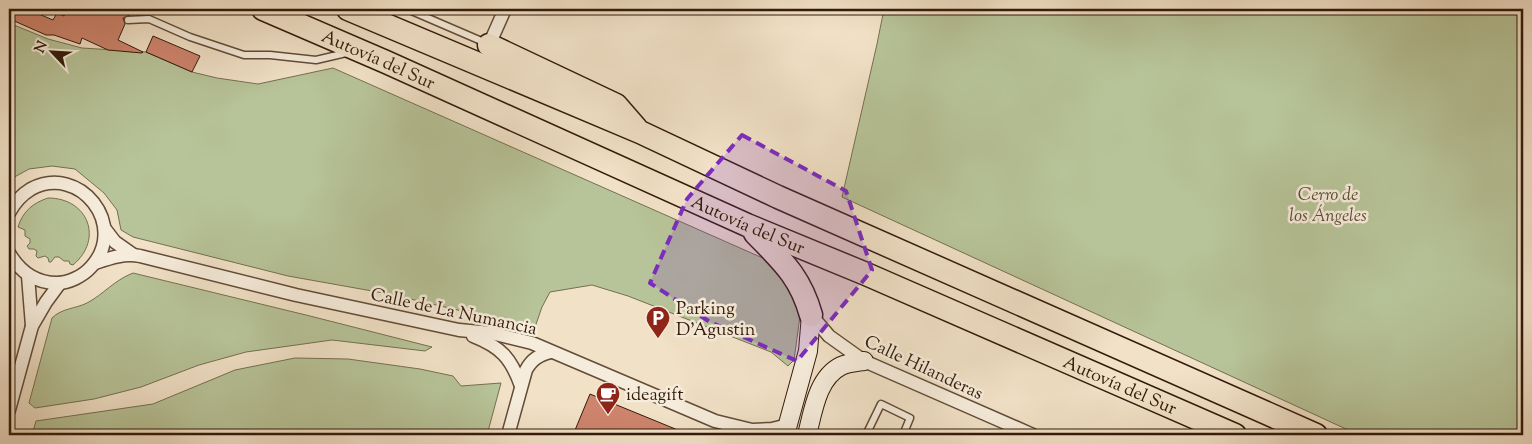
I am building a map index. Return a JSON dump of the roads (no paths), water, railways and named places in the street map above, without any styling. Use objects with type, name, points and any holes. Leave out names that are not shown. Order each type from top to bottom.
[{"type":"highway","name":"Autovía del Sur","points":[[263,9],[747,225],[875,278],[1235,435]]},
{"type":"highway","name":"Autovía del Sur","points":[[348,9],[640,132],[778,197],[1316,435]]},
{"type":"highway","points":[[489,45],[616,105],[640,132]]},
{"type":"highway","points":[[747,225],[791,270],[806,295],[811,315]]},
{"type":"street","points":[[489,45],[505,9]]},
{"type":"street","points":[[9,253],[15,265],[28,276],[44,282],[60,283],[75,279],[95,263],[104,242],[105,230],[97,206],[86,193],[71,185],[54,183],[38,186],[23,194],[10,209]]},
{"type":"street","name":"Calle de La Numancia","points":[[105,230],[115,242],[132,254],[296,295],[459,330],[491,333],[532,343],[715,421],[752,430],[786,430]]},
{"type":"street","name":"Calle de La Numancia","points":[[95,263],[112,257],[132,254]]},
{"type":"street","points":[[28,276],[32,326]]},
{"type":"street","points":[[9,410],[32,326],[60,283]]},
{"type":"street","points":[[811,315],[808,351],[786,430],[804,432],[806,435],[818,395],[829,376],[841,366],[864,361]]},
{"type":"street","name":"Calle Hilanderas","points":[[811,315],[829,336],[864,361],[1033,435]]},
{"type":"street","points":[[459,330],[489,342],[503,352],[516,373],[521,386]]},
{"type":"street","points":[[508,435],[521,386],[530,362],[540,355],[551,352]]},
{"type":"lane","points":[[407,9],[489,45]]},
{"type":"lane","points":[[128,20],[149,19],[190,37],[244,55],[270,55],[316,60],[358,50]]},
{"type":"lane","points":[[866,435],[881,404],[910,418],[903,435]]},
{"type":"place","name":"Parking D'Agustin","points":[[658,339]]},
{"type":"place","name":"ideagift","points":[[608,415]]},
{"type":"park label","name":"Cerro de los Ángeles","points":[[1328,204]]}]
